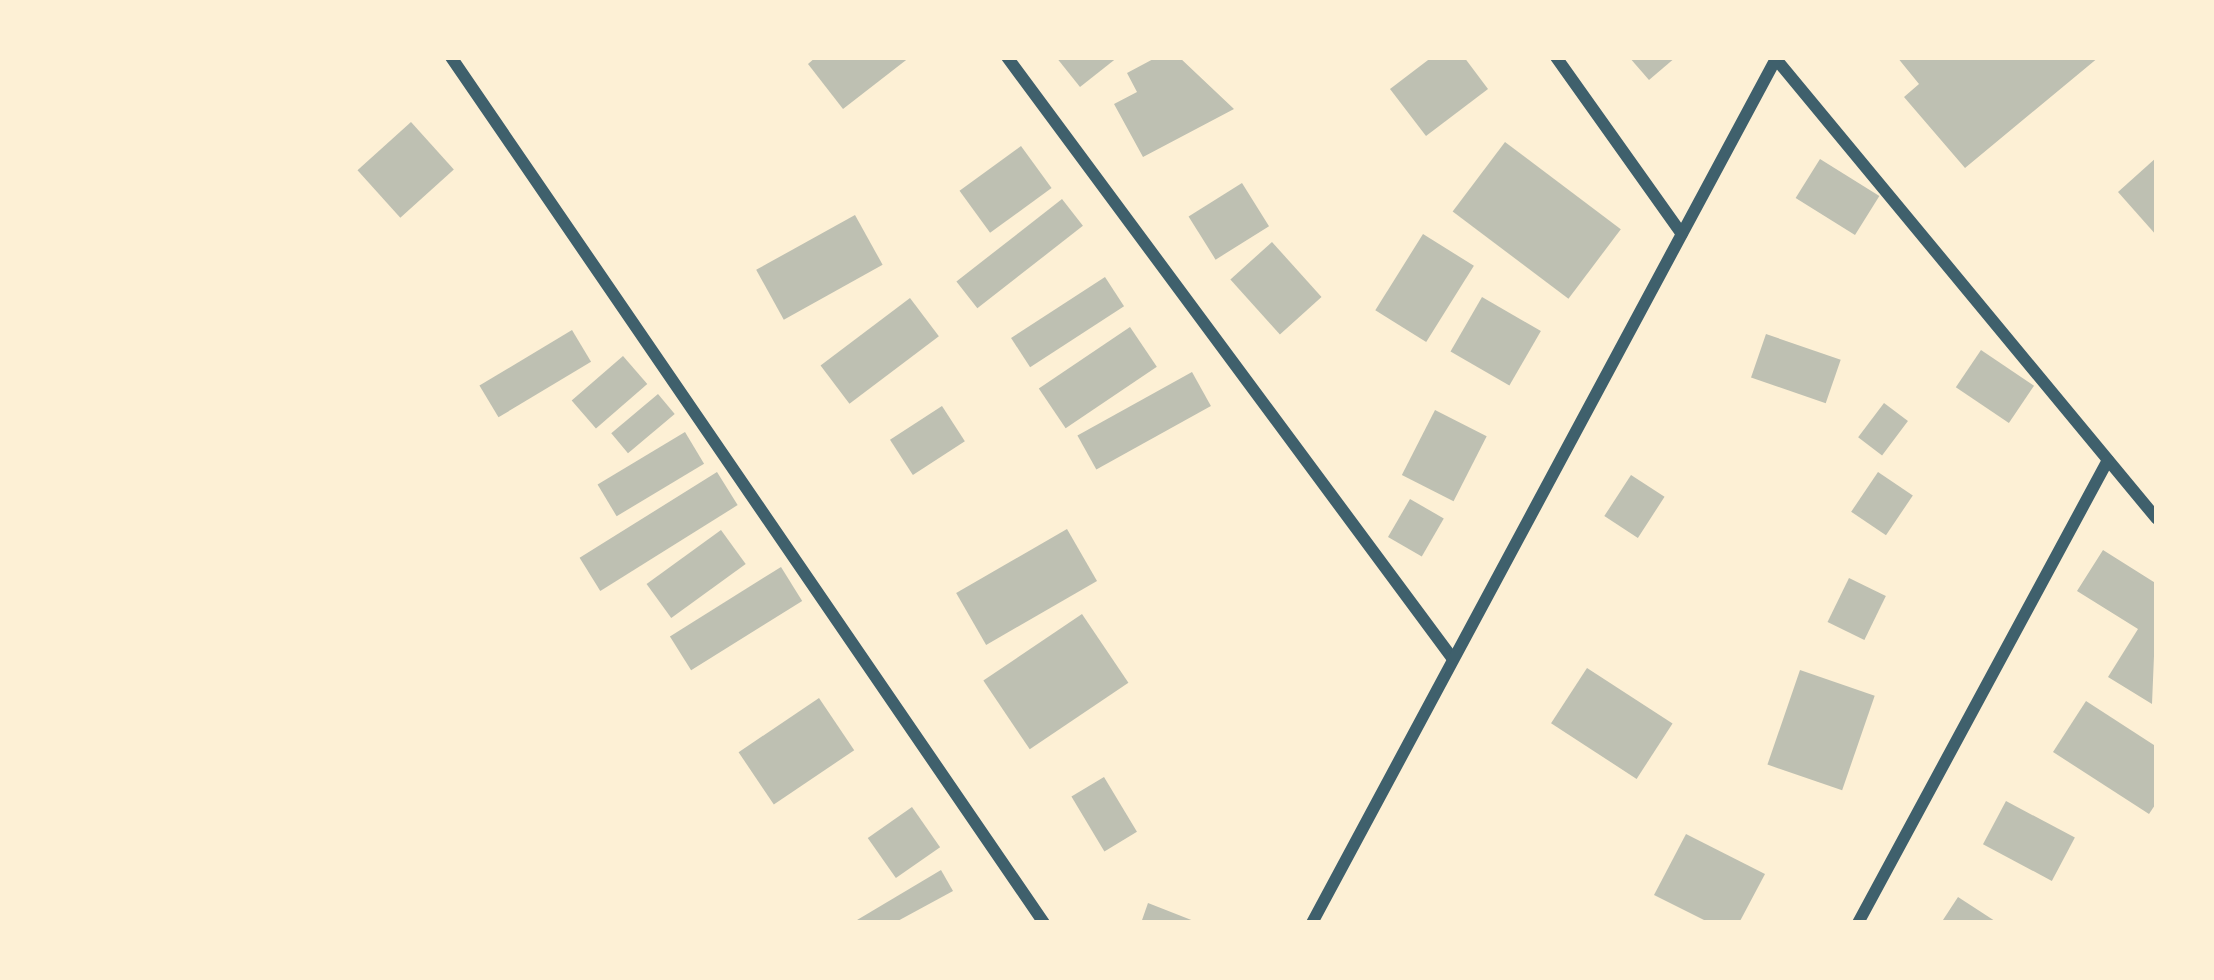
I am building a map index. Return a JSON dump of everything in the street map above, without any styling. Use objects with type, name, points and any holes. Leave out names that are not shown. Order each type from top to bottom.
[{"type":"street","points":[[451,57],[1044,923]]},
{"type":"street","points":[[1007,57],[1453,659]]},
{"type":"street","points":[[1556,57],[1682,234]]},
{"type":"street","points":[[1312,923],[1777,58],[2157,519]]},
{"type":"street","points":[[1858,923],[2108,460]]},
{"type":"building","points":[[816,57],[910,57],[843,109],[808,64]]},
{"type":"building","points":[[1056,57],[1118,57],[1080,87]]},
{"type":"building","points":[[1157,57],[1179,57],[1234,109],[1143,157],[1114,104],[1137,92],[1127,73]]},
{"type":"building","points":[[1432,57],[1464,57],[1488,89],[1426,136],[1390,89]]},
{"type":"building","points":[[1629,57],[1676,57],[1649,80]]},
{"type":"building","points":[[1897,57],[2099,57],[1965,168],[1904,97],[1919,84]]},
{"type":"building","points":[[411,122],[454,170],[400,218],[357,170]]},
{"type":"building","points":[[1505,142],[1621,229],[1568,299],[1453,211]]},
{"type":"building","points":[[1021,146],[1052,188],[990,233],[960,191]]},
{"type":"building","points":[[2157,157],[2157,236],[2118,192]]},
{"type":"building","points":[[1820,159],[1879,196],[1855,235],[1796,198]]},
{"type":"building","points":[[1242,183],[1269,226],[1216,260],[1189,216]]},
{"type":"building","points":[[1062,199],[1083,226],[977,308],[956,281]]},
{"type":"building","points":[[855,215],[883,265],[784,320],[756,270]]},
{"type":"building","points":[[1423,234],[1474,266],[1426,342],[1375,310]]},
{"type":"building","points":[[1272,242],[1322,297],[1280,334],[1230,279]]},
{"type":"building","points":[[1105,277],[1124,306],[1030,367],[1011,338]]},
{"type":"building","points":[[1482,297],[1541,331],[1509,386],[1450,352]]},
{"type":"building","points":[[910,298],[939,336],[849,404],[821,365]]},
{"type":"building","points":[[1130,327],[1157,367],[1066,428],[1039,389]]},
{"type":"building","points":[[572,330],[591,362],[498,417],[479,386]]},
{"type":"building","points":[[1766,334],[1841,360],[1826,403],[1751,377]]},
{"type":"building","points":[[1981,350],[2034,386],[2009,423],[1956,387]]},
{"type":"building","points":[[623,356],[647,384],[596,429],[572,401]]},
{"type":"building","points":[[1192,372],[1211,406],[1096,470],[1077,436]]},
{"type":"building","points":[[658,394],[675,414],[628,453],[611,433]]},
{"type":"building","points":[[1884,403],[1908,421],[1882,455],[1858,437]]},
{"type":"building","points":[[942,406],[965,441],[913,475],[890,440]]},
{"type":"building","points":[[1435,410],[1487,436],[1454,501],[1402,475]]},
{"type":"building","points":[[685,432],[704,464],[617,516],[598,485]]},
{"type":"building","points":[[717,472],[738,505],[600,591],[580,558]]},
{"type":"building","points":[[1878,472],[1913,495],[1886,535],[1851,512]]},
{"type":"building","points":[[1631,475],[1665,497],[1638,538],[1604,516]]},
{"type":"building","points":[[1410,499],[1444,518],[1422,557],[1388,537]]},
{"type":"building","points":[[1067,529],[1097,581],[986,645],[956,593]]},
{"type":"building","points":[[721,530],[746,564],[671,618],[647,584]]},
{"type":"building","points":[[2103,550],[2157,584],[2152,704],[2108,677],[2138,629],[2077,591]]},
{"type":"building","points":[[781,567],[802,601],[691,670],[670,636]]},
{"type":"building","points":[[1849,578],[1886,596],[1864,640],[1828,622]]},
{"type":"building","points":[[1082,614],[1128,683],[1030,749],[983,681]]},
{"type":"building","points":[[1587,668],[1673,724],[1637,779],[1551,723]]},
{"type":"building","points":[[1800,670],[1875,696],[1842,790],[1767,765]]},
{"type":"building","points":[[819,698],[854,750],[774,804],[739,752]]},
{"type":"building","points":[[2086,701],[2157,747],[2157,802],[2149,814],[2053,752]]},
{"type":"building","points":[[1104,777],[1137,832],[1104,851],[1071,797]]},
{"type":"building","points":[[2006,801],[2075,838],[2052,881],[1983,844]]},
{"type":"building","points":[[912,807],[940,847],[896,878],[868,838]]},
{"type":"building","points":[[1686,834],[1765,874],[1739,923],[1710,923],[1654,895]]},
{"type":"building","points":[[941,870],[953,891],[894,923],[852,923]]},
{"type":"building","points":[[1958,897],[1998,923],[1941,923]]},
{"type":"building","points":[[1148,903],[1199,923],[1141,923]]}]
